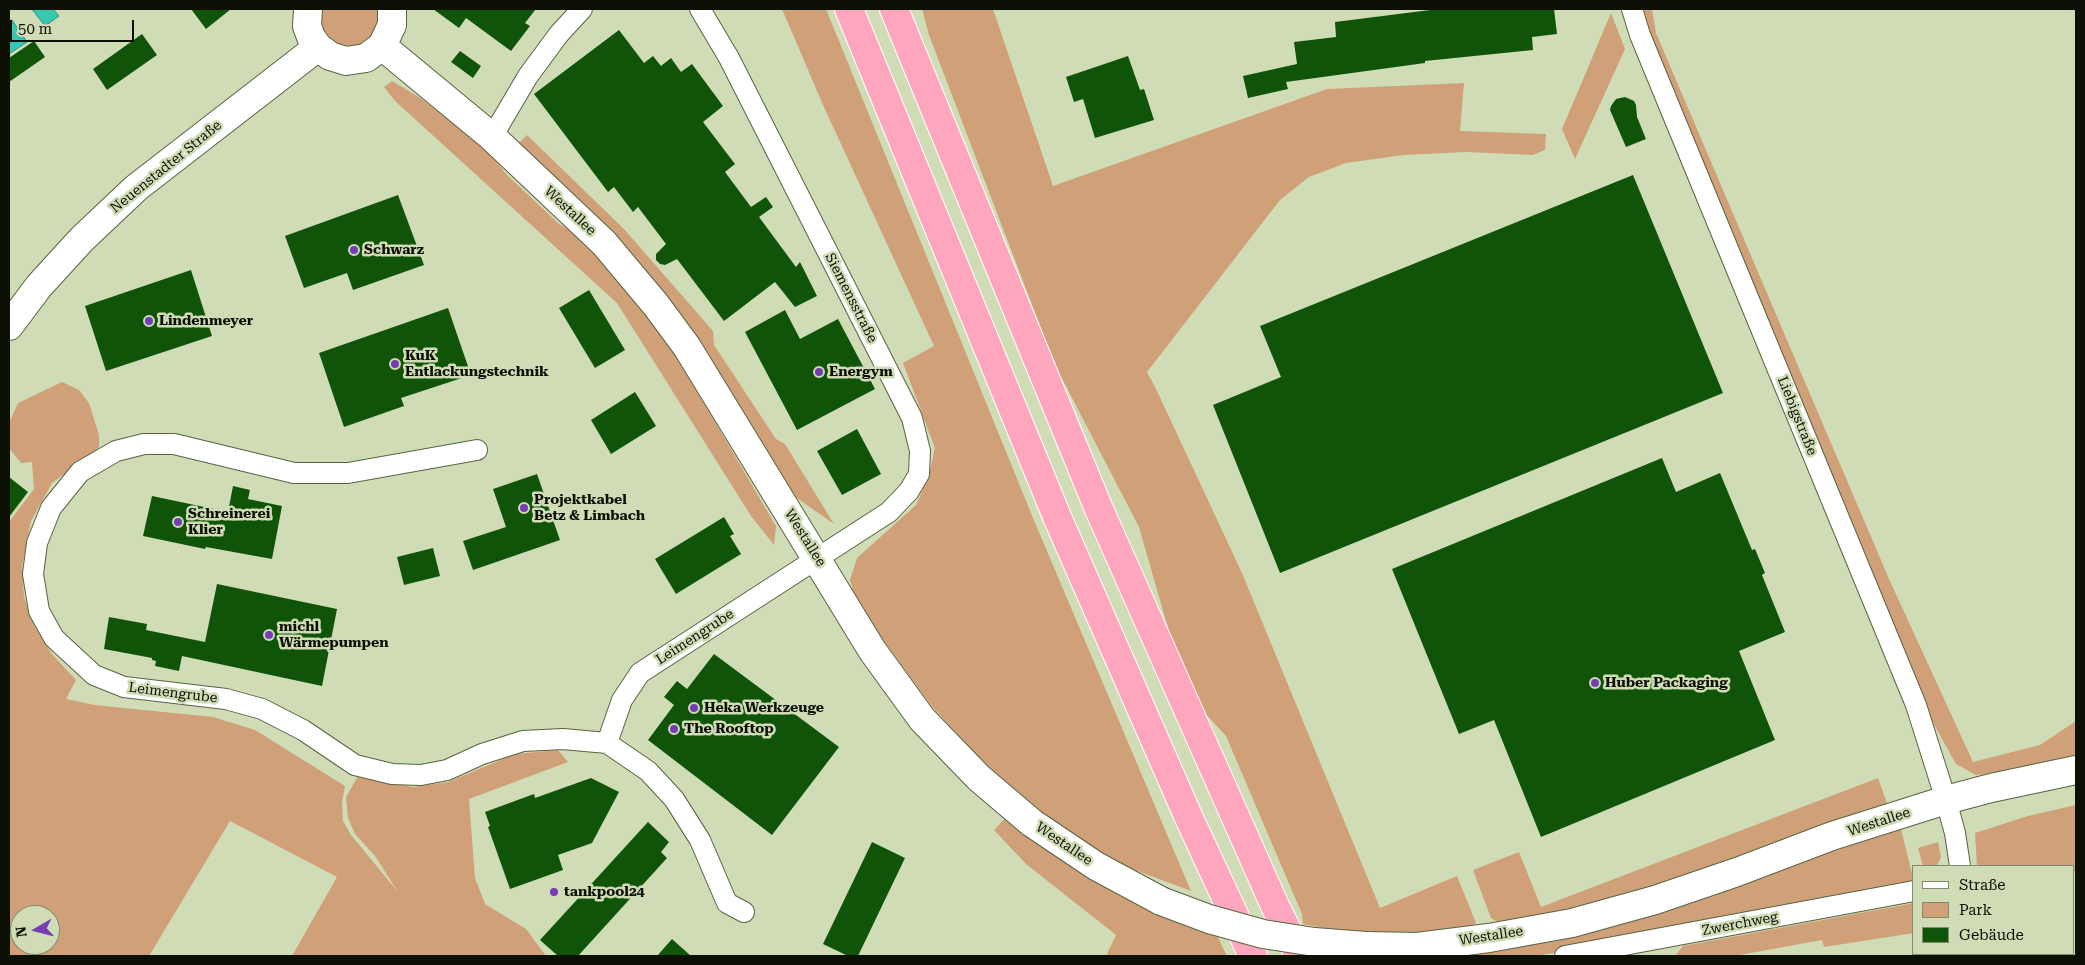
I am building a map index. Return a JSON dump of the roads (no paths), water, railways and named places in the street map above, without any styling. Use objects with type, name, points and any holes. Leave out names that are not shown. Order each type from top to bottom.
[{"type":"highway","points":[[849,9],[1066,536],[1189,818],[1253,956]]},
{"type":"highway","points":[[894,9],[1098,507],[1271,897],[1300,956]]},
{"type":"main road","points":[[308,9],[307,26],[311,37],[318,47],[330,56],[346,60],[366,58],[382,46],[392,25],[392,9]]},
{"type":"main road","name":"Westallee","points":[[382,46],[492,137],[604,243],[656,305],[687,348],[872,650],[922,719],[979,778],[1032,823],[1096,866],[1161,901],[1208,919],[1263,934],[1314,942],[1417,947],[1490,938],[1572,923],[1655,900],[1737,872],[1832,836],[1946,800],[1991,788],[2076,770]]},
{"type":"main road","name":"Neuenstadter Straße","points":[[9,326],[39,286],[82,239],[136,188],[318,47]]},
{"type":"street","points":[[492,137],[528,76],[559,34],[582,9]]},
{"type":"street","name":"Siemensstraße","points":[[700,9],[730,58],[912,418],[920,451],[919,474],[909,491],[889,512],[817,559]]},
{"type":"street","name":"Liebigstraße","points":[[1632,9],[1640,35],[1916,705],[1946,800]]},
{"type":"street","name":"Leimengrube","points":[[477,450],[348,473],[294,473],[174,444],[144,444],[116,451],[80,472],[51,508],[37,543],[33,574],[39,610],[54,638],[94,675],[124,687],[226,700],[262,709],[303,730],[355,765],[392,774],[421,774],[447,770],[482,754],[523,741],[563,739],[607,743],[648,771],[674,799],[700,840],[727,903],[744,912]]},
{"type":"street","name":"Leimengrube","points":[[607,743],[622,700],[640,673],[817,559]]},
{"type":"street","points":[[1946,800],[1955,833],[1960,865]]},
{"type":"street","name":"Zwerchweg","points":[[1565,956],[1912,892]]},
{"type":"water","points":[[32,9],[53,9],[59,16],[45,26]]},
{"type":"water","points":[[12,20],[27,42],[9,54],[9,23]]},
{"type":"place","name":"Schwarz","points":[[354,250]]},
{"type":"place","name":"Lindenmeyer","points":[[149,321]]},
{"type":"place","name":"KuK Entlackungstechnik","points":[[395,364]]},
{"type":"place","name":"Energym","points":[[819,372]]},
{"type":"place","name":"Projektkabel Betz & Limbach","points":[[524,508]]},
{"type":"place","name":"Schreinerei Klier","points":[[178,522]]},
{"type":"place","name":"michl Wärmepumpen","points":[[269,635]]},
{"type":"place","name":"Huber Packaging","points":[[1595,683]]},
{"type":"place","name":"Heka Werkzeuge","points":[[694,708]]},
{"type":"place","name":"The Rooftop","points":[[674,729]]},
{"type":"place","name":"tankpool24","points":[[554,892]]}]
